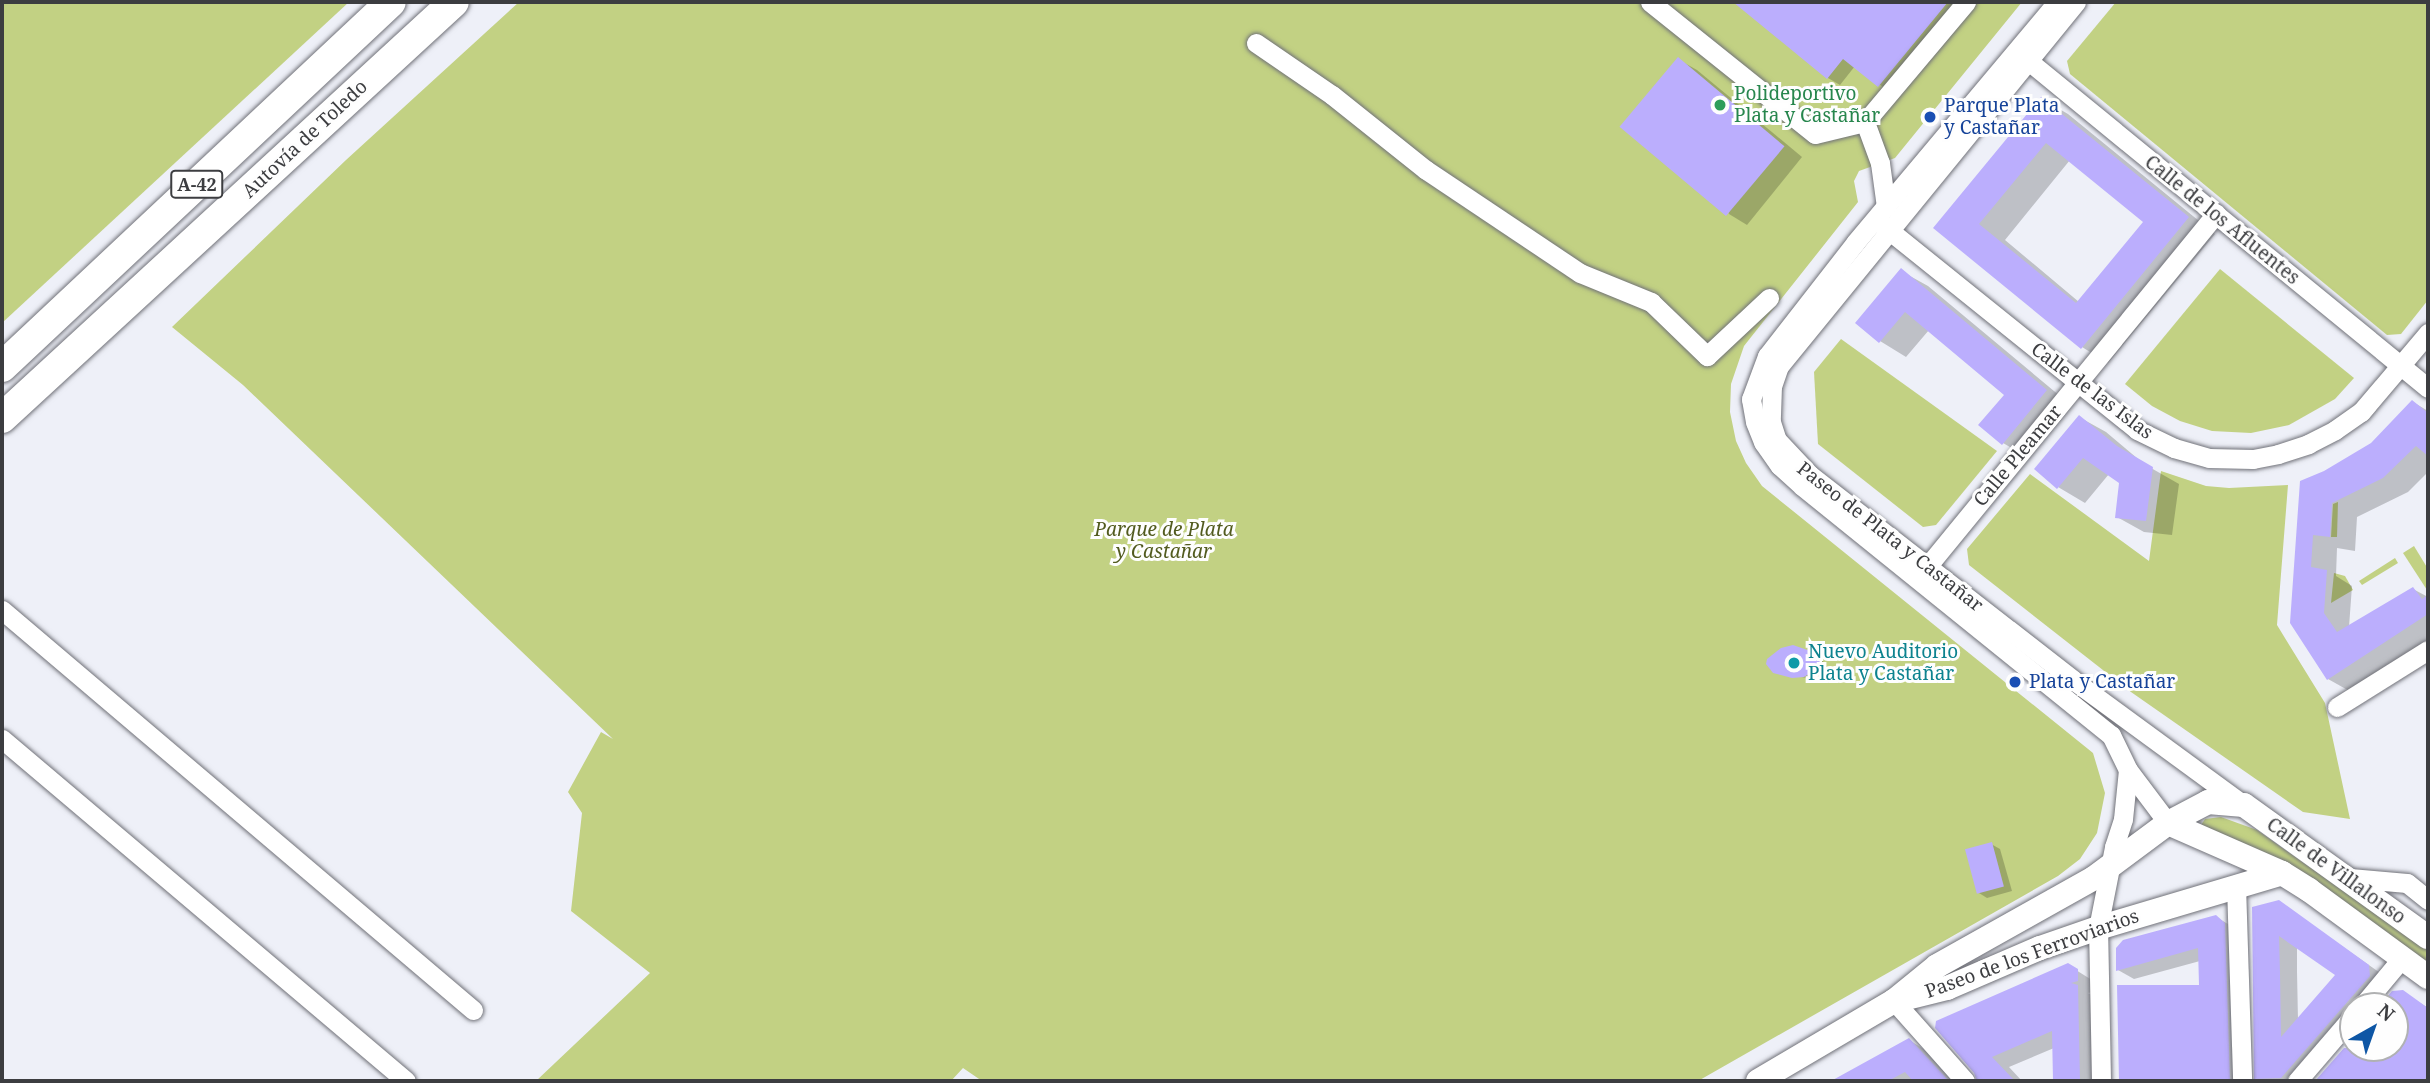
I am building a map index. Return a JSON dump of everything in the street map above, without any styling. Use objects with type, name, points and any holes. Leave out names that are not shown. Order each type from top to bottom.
[{"type":"highway","name":"A-42","points":[[2,367],[391,2]]},
{"type":"highway","name":"Autovía de Toledo","points":[[2,418],[454,2]]},
{"type":"highway","points":[[2,442],[195,241]]},
{"type":"main road","points":[[1894,1001],[1937,966],[2094,878],[2168,823],[2208,803],[2244,805]]},
{"type":"main road","name":"Calle de Villalonso","points":[[2244,805],[2350,878],[2428,937]]},
{"type":"main road","name":"Calle de Villalonso","points":[[2168,823],[2282,873],[2428,977]]},
{"type":"main road","name":"Paseo de los Ferroviarios","points":[[1758,1081],[1894,1001],[1947,988],[2039,948],[2098,928],[2282,873]]},
{"type":"street","points":[[1650,2],[1815,134],[1865,122],[1966,2]]},
{"type":"street","name":"Paseo de Plata y Castañar","points":[[2023,56],[2057,2]]},
{"type":"street","name":"Paseo de Plata y Castañar","points":[[2076,2],[2023,56],[1767,356],[1751,399],[1755,422],[1763,442],[1780,466],[2111,736],[2128,770],[2168,823]]},
{"type":"street","points":[[1256,43],[1322,88],[1426,170],[1580,273],[1651,302],[1707,356],[1769,298]]},
{"type":"street","name":"Calle de los Afluentes","points":[[2023,56],[2428,388]]},
{"type":"street","points":[[1865,122],[1880,163],[1884,219]]},
{"type":"street","name":"Calle Pleamar","points":[[1926,568],[2216,214]]},
{"type":"street","name":"Paseo de Plata y Castañar","points":[[1884,219],[1779,366],[1771,395],[1771,422],[1777,440],[1790,458],[1926,568],[2166,750],[2244,805]]},
{"type":"street","name":"Calle de las Islas","points":[[1884,219],[2137,430],[2158,441],[2209,457],[2253,458],[2308,444],[2348,422],[2428,333]]},
{"type":"street","points":[[2,610],[473,1010]]},
{"type":"street","points":[[2337,707],[2428,650]]},
{"type":"street","points":[[2,739],[398,1079]]},
{"type":"street","points":[[2101,1081],[2098,928],[2110,865],[2123,819],[2128,770]]},
{"type":"street","points":[[2350,878],[2407,883],[2428,900]]},
{"type":"street","points":[[2236,885],[2242,1081]]},
{"type":"street","points":[[2374,992],[2402,958]]},
{"type":"street","points":[[1894,1001],[1965,1081]]},
{"type":"street","points":[[2297,1081],[2339,1032]]},
{"type":"green space","points":[[2,2],[349,2],[2,323]]},
{"type":"green space","name":"Parque de Plata y Castañar","points":[[519,2],[2022,2],[1895,158],[1859,171],[1854,181],[1858,202],[1744,346],[1731,384],[1730,412],[1736,441],[1746,463],[1762,486],[2093,753],[2105,793],[2097,833],[2080,859],[2058,876],[1698,1081],[982,1081],[963,1068],[951,1081],[536,1081],[650,973],[571,911],[582,813],[568,792],[601,732],[613,739],[243,385],[172,327],[346,160]]},
{"type":"green space","points":[[2116,2],[2428,2],[2428,300],[2401,334],[2387,335],[2070,74],[2067,61]]},
{"type":"green space","points":[[2220,269],[2354,378],[2335,399],[2289,425],[2251,433],[2212,431],[2180,421],[2152,406],[2125,384]]},
{"type":"green space","points":[[1841,339],[1997,451],[1936,525],[1923,527],[1818,444],[1814,372]]},
{"type":"green space","points":[[2161,471],[2206,486],[2229,488],[2288,485],[2277,625],[2325,703],[2350,819],[2303,812],[2131,692],[1969,565],[1967,549],[2030,474],[2149,561]]},
{"type":"green space","points":[[2338,502],[2337,537],[2331,537],[2333,504]]},
{"type":"green space","points":[[2414,546],[2428,569],[2427,590],[2403,553]]},
{"type":"green space","points":[[2395,558],[2398,563],[2362,585],[2359,581]]},
{"type":"green space","points":[[2334,573],[2345,576],[2353,590],[2331,603]]},
{"type":"green space","points":[[2221,817],[2257,830],[2428,951],[2428,965],[2199,828],[2205,819]]},
{"type":"building","points":[[1733,2],[1948,2],[1878,87],[1843,59],[1827,79]]},
{"type":"building","points":[[1678,57],[1784,146],[1726,216],[1620,127]]},
{"type":"building","points":[[2041,97],[2189,217],[2081,349],[1933,228]],"holes":[[[2046,143],[2143,222],[2076,303],[1979,224]]]},
{"type":"building","points":[[1901,268],[2047,390],[2002,445],[1978,425],[2004,395],[1905,312],[1879,343],[1855,323]]},
{"type":"building","points":[[2412,400],[2428,413],[2428,456],[2416,446],[2383,478],[2332,503],[2330,537],[2313,535],[2311,567],[2327,570],[2324,613],[2337,632],[2413,587],[2422,599],[2428,595],[2428,614],[2327,680],[2290,623],[2300,481],[2324,471],[2371,443]]},
{"type":"building","points":[[2079,415],[2117,446],[2153,467],[2146,521],[2115,518],[2119,483],[2083,458],[2057,489],[2034,469]]},
{"type":"building","name":"Nuevo Auditorio Plata y Castañar","points":[[1793,645],[1819,654],[1822,661],[1819,668],[1804,677],[1792,678],[1773,673],[1766,664],[1767,659],[1781,648]]},
{"type":"building","points":[[1992,842],[2004,886],[1977,894],[1965,849]]},
{"type":"building","points":[[2279,900],[2369,965],[2370,976],[2356,992],[2339,992],[2339,1012],[2281,1078],[2254,1079],[2252,907]],"holes":[[[2279,936],[2335,975],[2281,1037]]]},
{"type":"building","points":[[2216,915],[2225,923],[2230,1080],[2119,1081],[2117,985],[2199,985],[2198,948],[2116,971],[2116,948],[2123,940]]},
{"type":"building","points":[[2068,963],[2078,969],[2078,981],[2071,983],[2078,985],[2080,1081],[2053,1081],[2052,1031],[1992,1057],[2015,1081],[1977,1081],[1974,1073],[1935,1028],[1936,1021]]},
{"type":"building","points":[[2409,994],[2428,1008],[2428,1075],[2423,1081],[2315,1081],[2339,1054],[2339,1062],[2409,1062]]},
{"type":"building","points":[[1909,1038],[1949,1081],[1913,1081],[1905,1072],[1888,1081],[1831,1081]]},
{"type":"place","name":"Polideportivo Plata y Castañar","points":[[1720,105]]},
{"type":"place","name":"Parque Plata y Castañar","points":[[1930,117]]},
{"type":"place","name":"Nuevo Auditorio Plata y Castañar","points":[[1794,663]]},
{"type":"place","name":"Plata y Castañar","points":[[2015,682]]}]
